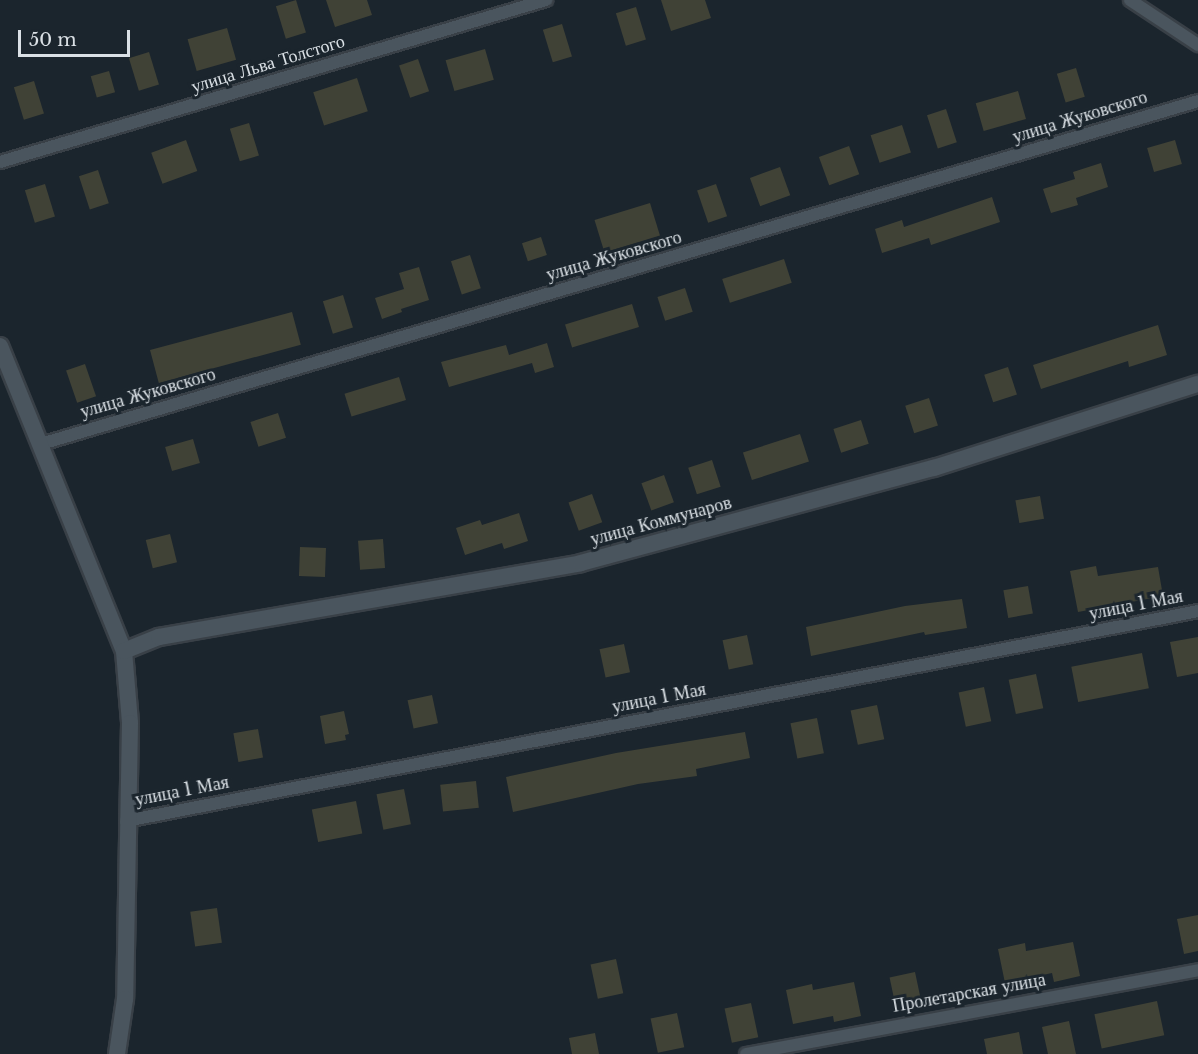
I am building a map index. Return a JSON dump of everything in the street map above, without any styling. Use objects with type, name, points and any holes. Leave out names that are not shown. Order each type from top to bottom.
[{"type":"main road","points":[[0,346],[124,651],[130,723],[126,821],[125,999],[117,1054]]},
{"type":"main road","name":"улица Коммунаров","points":[[124,651],[159,637],[581,563],[934,468],[1198,384]]},
{"type":"street","name":"улица Льва Толстого","points":[[0,162],[546,0]]},
{"type":"street","points":[[1130,0],[1198,45]]},
{"type":"street","name":"улица Жуковского","points":[[40,444],[1198,101]]},
{"type":"street","name":"улица 1 Мая","points":[[126,821],[1198,611]]},
{"type":"street","name":"Пролетарская улица","points":[[746,1054],[1198,970]]},
{"type":"building","points":[[296,0],[306,33],[286,39],[276,6]]},
{"type":"building","points":[[326,0],[367,0],[372,15],[335,27]]},
{"type":"building","points":[[661,0],[705,0],[711,18],[671,31]]},
{"type":"building","points":[[636,7],[646,40],[626,46],[616,13]]},
{"type":"building","points":[[562,24],[572,57],[553,62],[543,30]]},
{"type":"building","points":[[227,28],[236,60],[197,71],[188,39]]},
{"type":"building","points":[[485,49],[494,80],[454,91],[446,60]]},
{"type":"building","points":[[149,52],[159,85],[139,91],[129,58]]},
{"type":"building","points":[[418,59],[429,91],[410,98],[399,66]]},
{"type":"building","points":[[1076,68],[1085,97],[1066,103],[1057,74]]},
{"type":"building","points":[[109,71],[115,92],[97,97],[91,76]]},
{"type":"building","points":[[357,78],[368,111],[324,126],[313,92]]},
{"type":"building","points":[[34,81],[44,114],[24,120],[14,87]]},
{"type":"building","points":[[1018,91],[1026,119],[984,131],[976,103]]},
{"type":"building","points":[[946,109],[957,142],[938,148],[927,115]]},
{"type":"building","points":[[249,123],[259,156],[240,161],[230,129]]},
{"type":"building","points":[[902,125],[911,153],[880,163],[871,135]]},
{"type":"building","points":[[186,140],[197,171],[163,184],[151,153]]},
{"type":"building","points":[[1175,140],[1182,164],[1154,172],[1147,148]]},
{"type":"building","points":[[849,146],[859,174],[829,185],[819,157]]},
{"type":"building","points":[[1101,163],[1108,187],[1076,198],[1078,205],[1051,213],[1043,189],[1075,179],[1073,172]]},
{"type":"building","points":[[780,167],[790,195],[760,206],[750,178]]},
{"type":"building","points":[[98,170],[109,203],[90,209],[79,176]]},
{"type":"building","points":[[45,184],[55,217],[35,223],[25,190]]},
{"type":"building","points":[[716,184],[727,216],[708,223],[697,191]]},
{"type":"building","points":[[992,197],[1000,222],[931,245],[929,238],[882,253],[875,229],[902,220],[904,227]]},
{"type":"building","points":[[650,203],[660,236],[604,252],[595,220]]},
{"type":"building","points":[[541,237],[547,255],[528,261],[522,243]]},
{"type":"building","points":[[470,255],[481,288],[462,294],[451,261]]},
{"type":"building","points":[[784,259],[792,283],[730,303],[722,279]]},
{"type":"building","points":[[419,267],[429,300],[401,309],[402,312],[382,319],[375,298],[404,289],[399,273]]},
{"type":"building","points":[[685,288],[693,312],[665,321],[657,297]]},
{"type":"building","points":[[343,295],[353,328],[333,334],[323,301]]},
{"type":"building","points":[[632,304],[639,327],[572,347],[565,324]]},
{"type":"building","points":[[292,312],[301,345],[159,383],[150,350]]},
{"type":"building","points":[[1158,325],[1167,355],[1129,367],[1128,361],[1041,389],[1033,365]]},
{"type":"building","points":[[547,343],[554,367],[535,373],[532,363],[449,387],[441,362],[506,345],[509,355]]},
{"type":"building","points":[[85,364],[96,396],[77,403],[66,371]]},
{"type":"building","points":[[1008,367],[1017,395],[993,402],[984,375]]},
{"type":"building","points":[[399,377],[406,400],[352,417],[344,394]]},
{"type":"building","points":[[929,398],[938,426],[914,433],[905,406]]},
{"type":"building","points":[[278,413],[286,438],[258,447],[250,422]]},
{"type":"building","points":[[861,420],[869,444],[841,453],[833,429]]},
{"type":"building","points":[[800,434],[809,462],[752,480],[743,453]]},
{"type":"building","points":[[193,439],[200,463],[172,471],[165,447]]},
{"type":"building","points":[[712,460],[721,487],[697,494],[688,468]]},
{"type":"building","points":[[664,475],[674,502],[651,510],[641,483]]},
{"type":"building","points":[[592,494],[602,522],[579,531],[569,503]]},
{"type":"building","points":[[1040,496],[1044,519],[1019,523],[1015,500]]},
{"type":"building","points":[[519,513],[528,541],[504,549],[502,543],[465,555],[456,528],[480,520],[482,525]]},
{"type":"building","points":[[170,534],[177,562],[153,568],[146,540]]},
{"type":"building","points":[[383,539],[385,568],[360,570],[358,541]]},
{"type":"building","points":[[300,547],[326,548],[325,577],[299,576]]},
{"type":"building","points":[[1096,566],[1098,576],[1158,567],[1163,596],[1078,612],[1070,571]]},
{"type":"building","points":[[1028,586],[1033,614],[1008,618],[1003,590]]},
{"type":"building","points":[[962,599],[967,628],[925,635],[924,632],[811,656],[806,627],[905,606]]},
{"type":"building","points":[[747,635],[753,664],[729,670],[723,640]]},
{"type":"building","points":[[1198,637],[1198,673],[1177,677],[1170,642]]},
{"type":"building","points":[[624,644],[630,672],[606,678],[600,649]]},
{"type":"building","points":[[1142,653],[1149,688],[1078,702],[1071,667]]},
{"type":"building","points":[[1036,674],[1043,708],[1016,714],[1009,680]]},
{"type":"building","points":[[984,687],[991,721],[966,727],[959,692]]},
{"type":"building","points":[[432,695],[438,723],[414,729],[408,700]]},
{"type":"building","points":[[877,705],[884,739],[858,745],[851,711]]},
{"type":"building","points":[[344,711],[349,734],[345,735],[346,740],[325,744],[320,716]]},
{"type":"building","points":[[817,718],[824,753],[797,758],[790,723]]},
{"type":"building","points":[[258,729],[263,758],[238,762],[233,733]]},
{"type":"building","points":[[745,732],[750,758],[696,769],[697,776],[638,784],[513,812],[506,777],[616,753]]},
{"type":"building","points":[[476,781],[479,808],[443,812],[440,785]]},
{"type":"building","points":[[404,789],[411,824],[383,830],[377,794]]},
{"type":"building","points":[[356,801],[362,833],[318,842],[312,810]]},
{"type":"building","points":[[217,908],[222,943],[195,946],[190,912]]},
{"type":"building","points":[[1198,915],[1198,951],[1184,954],[1177,919]]},
{"type":"building","points":[[1073,942],[1080,976],[1054,982],[1052,973],[1005,983],[998,949],[1025,943],[1026,951]]},
{"type":"building","points":[[616,959],[623,993],[598,999],[591,964]]},
{"type":"building","points":[[915,972],[922,1006],[897,1012],[890,977]]},
{"type":"building","points":[[854,982],[861,1016],[834,1022],[833,1016],[793,1024],[786,990],[812,984],[813,990]]},
{"type":"building","points":[[1157,1001],[1164,1035],[1102,1049],[1094,1014]]},
{"type":"building","points":[[751,1003],[758,1037],[732,1043],[725,1009]]},
{"type":"building","points":[[677,1013],[684,1047],[658,1053],[651,1019]]},
{"type":"building","points":[[1069,1021],[1076,1054],[1048,1054],[1042,1027]]},
{"type":"building","points":[[1019,1032],[1023,1054],[987,1054],[984,1039]]},
{"type":"building","points":[[595,1033],[599,1054],[572,1054],[569,1038]]}]
